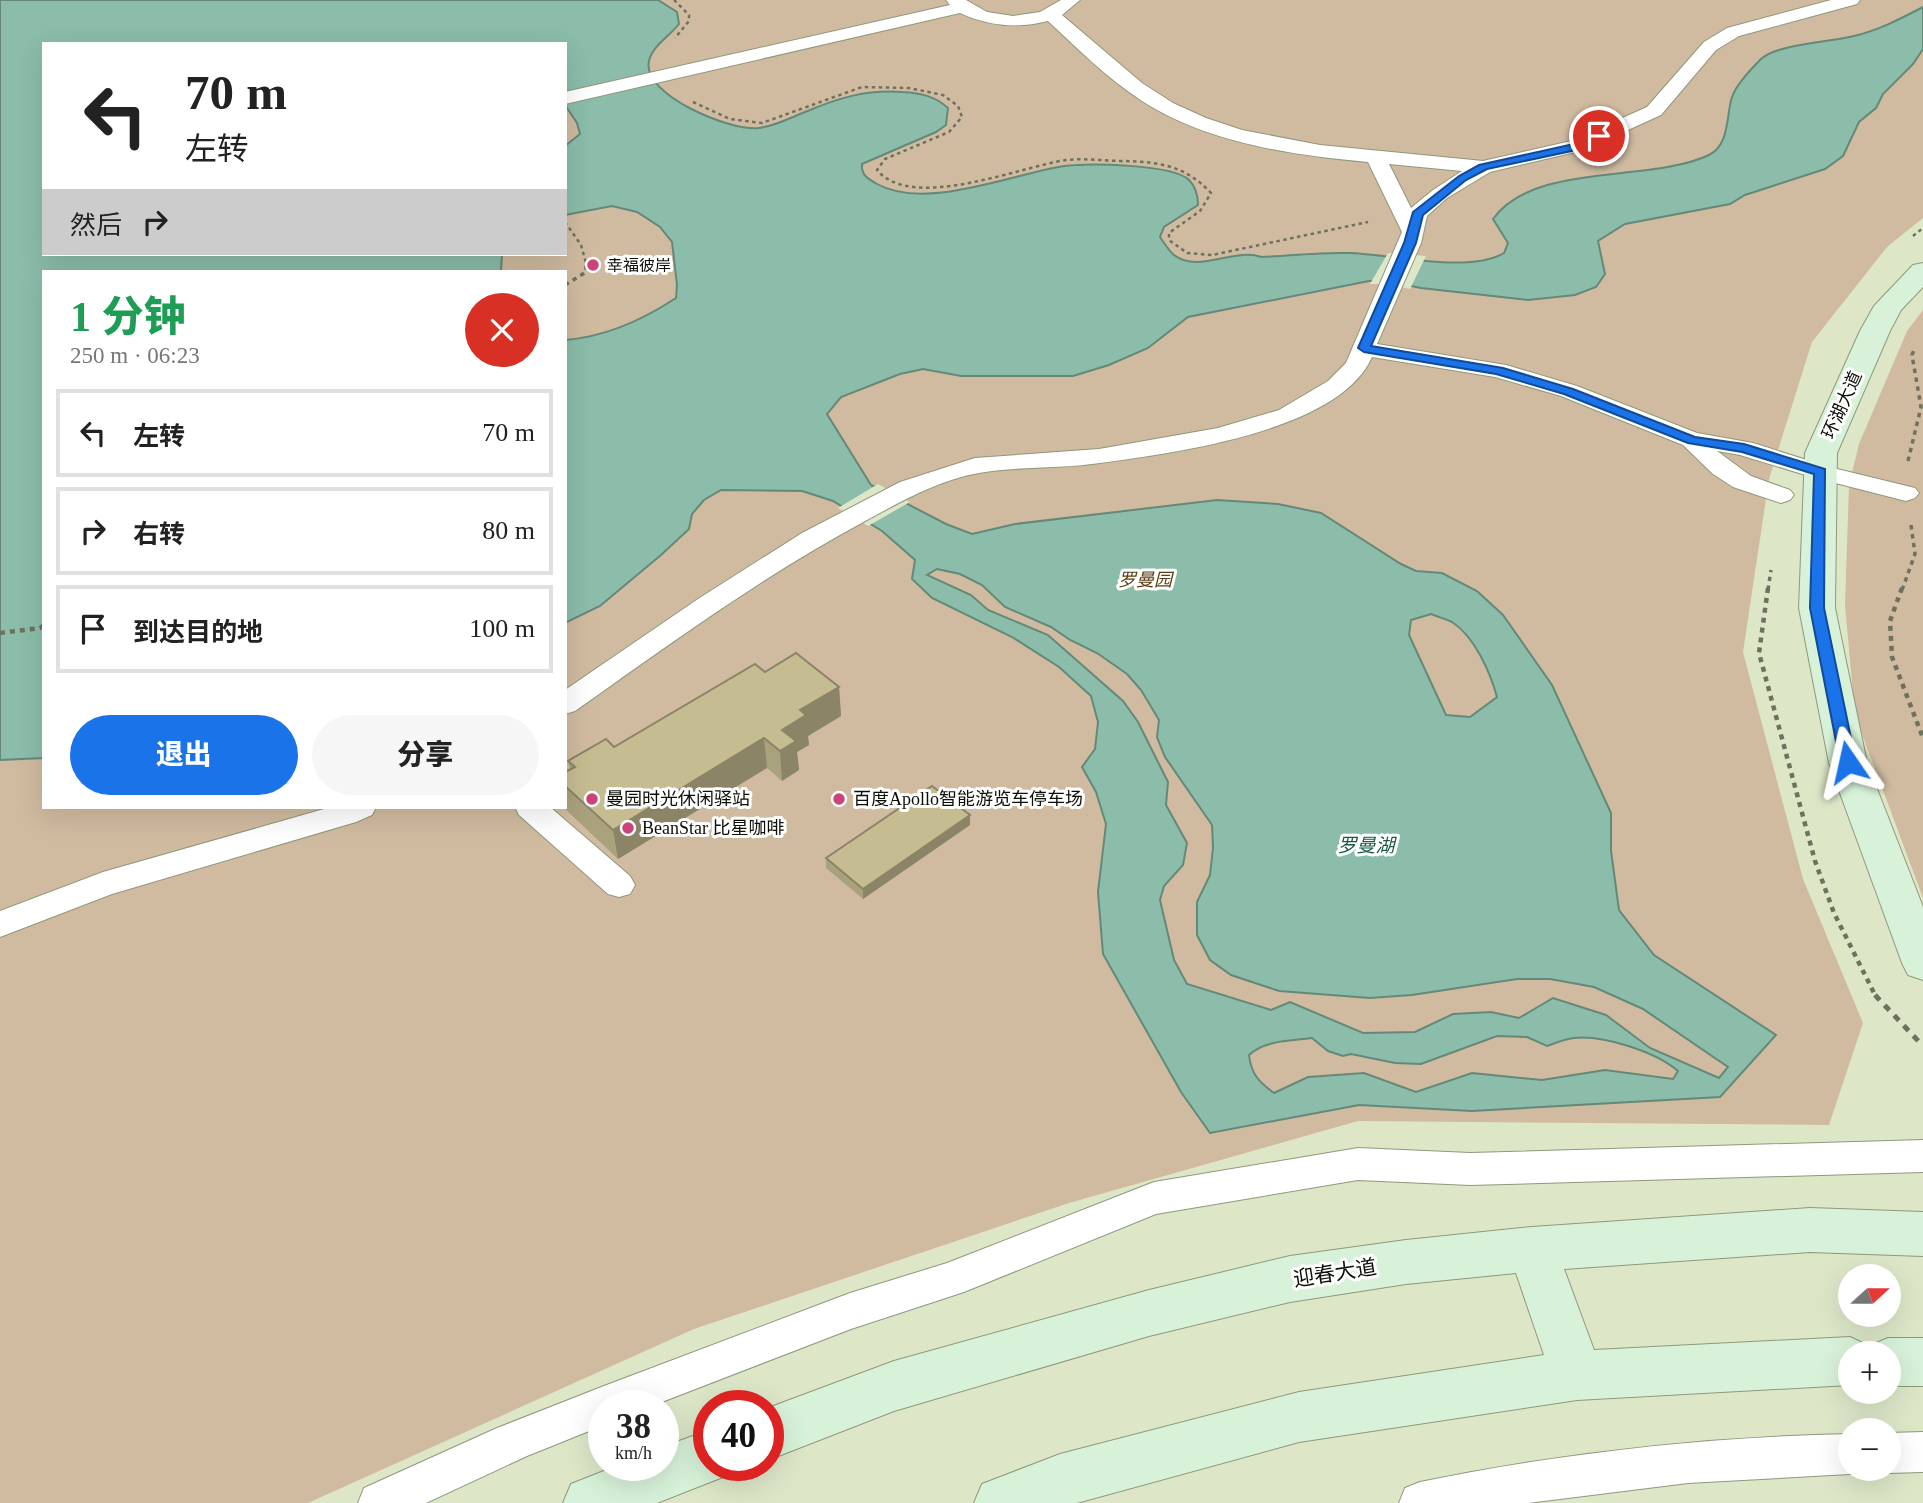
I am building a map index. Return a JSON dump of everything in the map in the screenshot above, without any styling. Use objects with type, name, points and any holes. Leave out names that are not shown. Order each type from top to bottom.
[{"type":"main road","name":"环湖大道","points":[[1923,271],[1889,306],[1875,331],[1821,453],[1817,608],[1848,762],[1923,963]]},
{"type":"main road","name":"迎春大道","points":[[784,1428],[894,1386],[1149,1313],[1278,1282],[1406,1262],[1532,1249],[1810,1230],[1923,1234]]},
{"type":"main road","points":[[1532,1249],[1577,1375]]},
{"type":"main road","points":[[1001,1503],[1060,1481],[1299,1417],[1577,1375],[1838,1362]]},
{"type":"main road","points":[[1901,1362],[1923,1362]]},
{"type":"main road","points":[[590,1503],[693,1462]]},
{"type":"lane","points":[[567,98],[959,4],[975,14],[1003,19],[1033,18],[1064,8],[1071,0]]},
{"type":"lane","points":[[567,703],[708,605],[811,539],[909,487],[975,466],[1099,456],[1232,432],[1288,415],[1336,386],[1356,366],[1411,238],[1417,214],[1462,178],[1483,167],[1577,146],[1654,111],[1710,46],[1733,32],[1851,0]]},
{"type":"lane","points":[[1051,14],[1098,58],[1141,91],[1193,120],[1234,134],[1374,155],[1483,167]]},
{"type":"lane","points":[[1374,155],[1411,238]]},
{"type":"lane","points":[[1364,348],[1498,370],[1569,391],[1692,440],[1744,448],[1906,493]]},
{"type":"lane","points":[[1692,440],[1715,465],[1750,487],[1781,495]]},
{"type":"lane","points":[[0,924],[103,884],[356,809]]},
{"type":"lane","points":[[532,809],[619,886]]},
{"type":"lane","points":[[643,1390],[850,1311],[950,1280],[1154,1198],[1357,1164],[1470,1169],[1923,1156]]},
{"type":"lane","points":[[379,1503],[512,1442],[588,1411]]},
{"type":"lane","points":[[1901,1453],[1923,1452]]},
{"type":"lane","points":[[1420,1503],[1509,1483],[1752,1455],[1838,1454]]},
{"type":"path","points":[[674,0],[689,15],[689,21],[661,53],[658,63],[663,76],[678,92],[730,119],[762,123],[862,87],[909,88],[943,95],[958,106],[962,117],[949,132],[885,159],[877,170],[894,184],[913,187],[950,185],[1065,160],[1156,162],[1173,164],[1191,172],[1211,193],[1205,208],[1169,233],[1169,240],[1187,253],[1212,255],[1370,222],[1390,224],[1411,238]]},
{"type":"path","points":[[567,225],[583,246],[587,259],[586,272],[567,284]]},
{"type":"path","points":[[1917,342],[1912,355],[1921,407],[1907,463],[1906,493],[1915,554],[1890,621],[1892,657],[1923,738]]},
{"type":"path","points":[[0,633],[42,626]]},
{"type":"green space","name":"罗曼园","points":[[0,0],[1923,0],[1923,218],[1887,247],[1812,342],[1769,479],[1743,652],[1803,879],[1863,1023],[1829,1125],[1358,1121],[1069,1203],[694,1329],[308,1503],[0,1503]]},
{"type":"green space","points":[[1923,310],[1923,898],[1855,715],[1845,605],[1849,485],[1859,444],[1907,331]]},
{"type":"water","name":"罗曼湖","points":[[0,0],[658,0],[677,12],[679,24],[651,56],[650,74],[673,98],[691,109],[729,124],[759,128],[865,93],[890,91],[927,96],[948,108],[946,125],[936,132],[862,164],[864,174],[877,184],[897,191],[920,194],[969,188],[1064,166],[1110,165],[1166,171],[1189,180],[1196,192],[1198,205],[1164,227],[1160,237],[1174,255],[1194,262],[1240,255],[1261,257],[1338,253],[1451,262],[1489,259],[1504,253],[1508,243],[1493,219],[1511,201],[1535,189],[1563,181],[1656,169],[1709,155],[1721,144],[1724,137],[1734,92],[1761,59],[1791,47],[1863,34],[1923,7],[1923,49],[1913,64],[1883,94],[1876,108],[1859,122],[1843,156],[1825,169],[1745,195],[1730,204],[1625,224],[1598,241],[1605,274],[1596,287],[1575,295],[1528,300],[1421,288],[1387,281],[1369,281],[1188,317],[1148,348],[1109,365],[1073,376],[961,376],[923,369],[900,374],[841,397],[827,414],[871,485],[946,524],[972,534],[1015,524],[1217,500],[1278,504],[1321,513],[1401,564],[1416,571],[1442,573],[1477,591],[1503,615],[1552,685],[1611,813],[1611,851],[1619,910],[1654,955],[1776,1035],[1720,1097],[1472,1111],[1359,1105],[1210,1133],[1181,1092],[1103,954],[1098,892],[1106,824],[1096,792],[1082,767],[1095,749],[1098,722],[1091,696],[1059,667],[1012,637],[932,598],[912,579],[915,560],[882,531],[833,501],[802,491],[721,490],[704,500],[692,514],[689,529],[661,555],[600,606],[567,622],[567,340],[609,331],[637,320],[676,298],[677,285],[672,242],[660,227],[637,212],[612,206],[567,215],[567,144],[580,134],[577,123],[567,108],[567,42],[42,42],[42,256],[502,256],[501,270],[42,270],[42,758],[0,760]],"holes":[[[937,569],[960,574],[982,585],[1005,607],[1051,627],[1097,653],[1127,674],[1141,690],[1159,720],[1157,737],[1165,757],[1212,825],[1210,875],[1197,902],[1197,935],[1210,960],[1231,975],[1279,991],[1370,998],[1412,995],[1517,979],[1550,979],[1594,987],[1643,1009],[1728,1067],[1719,1078],[1650,1048],[1606,1015],[1553,998],[1519,1018],[1491,1012],[1453,1014],[1415,1032],[1363,1033],[1290,1002],[1271,1010],[1187,984],[1174,960],[1160,900],[1164,886],[1183,865],[1187,843],[1166,805],[1168,782],[1138,722],[1123,701],[1048,635],[988,610],[971,595],[927,575]],[[1431,614],[1452,622],[1474,646],[1497,697],[1470,717],[1446,715],[1409,635],[1411,620]],[[1497,1036],[1527,1037],[1547,1046],[1571,1039],[1600,1039],[1643,1051],[1678,1071],[1673,1079],[1605,1070],[1542,1080],[1472,1073],[1416,1092],[1364,1073],[1308,1077],[1274,1093],[1257,1077],[1249,1055],[1262,1046],[1312,1038],[1328,1051],[1343,1056],[1351,1054],[1395,1063],[1421,1064]]]},
{"type":"pier","points":[[1388,253],[1426,256],[1410,289],[1387,284],[1370,284]]},
{"type":"pier","points":[[878,484],[910,502],[868,526],[838,508]]},
{"type":"building","points":[[796,653],[839,687],[800,710],[806,715],[782,730],[796,741],[780,751],[764,738],[613,830],[567,788],[567,771],[575,767],[568,761],[606,739],[614,747],[755,664],[765,672]]},
{"type":"building","points":[[932,786],[970,815],[863,889],[826,858]]},
{"type":"place","name":"幸福彼岸","points":[[593,265]]},
{"type":"place","name":"曼园时光休闲驿站","points":[[592,799]]},
{"type":"place","name":"百度Apollo智能游览车停车场","points":[[839,799]]},
{"type":"place","name":"BeanStar 比星咖啡","points":[[628,828]]},
{"type":"route","points":[[1599,136],[1577,146],[1483,167],[1462,178],[1417,214],[1410,243],[1364,348],[1498,370],[1569,391],[1692,440],[1744,448],[1821,471],[1817,608],[1848,762]]}]
